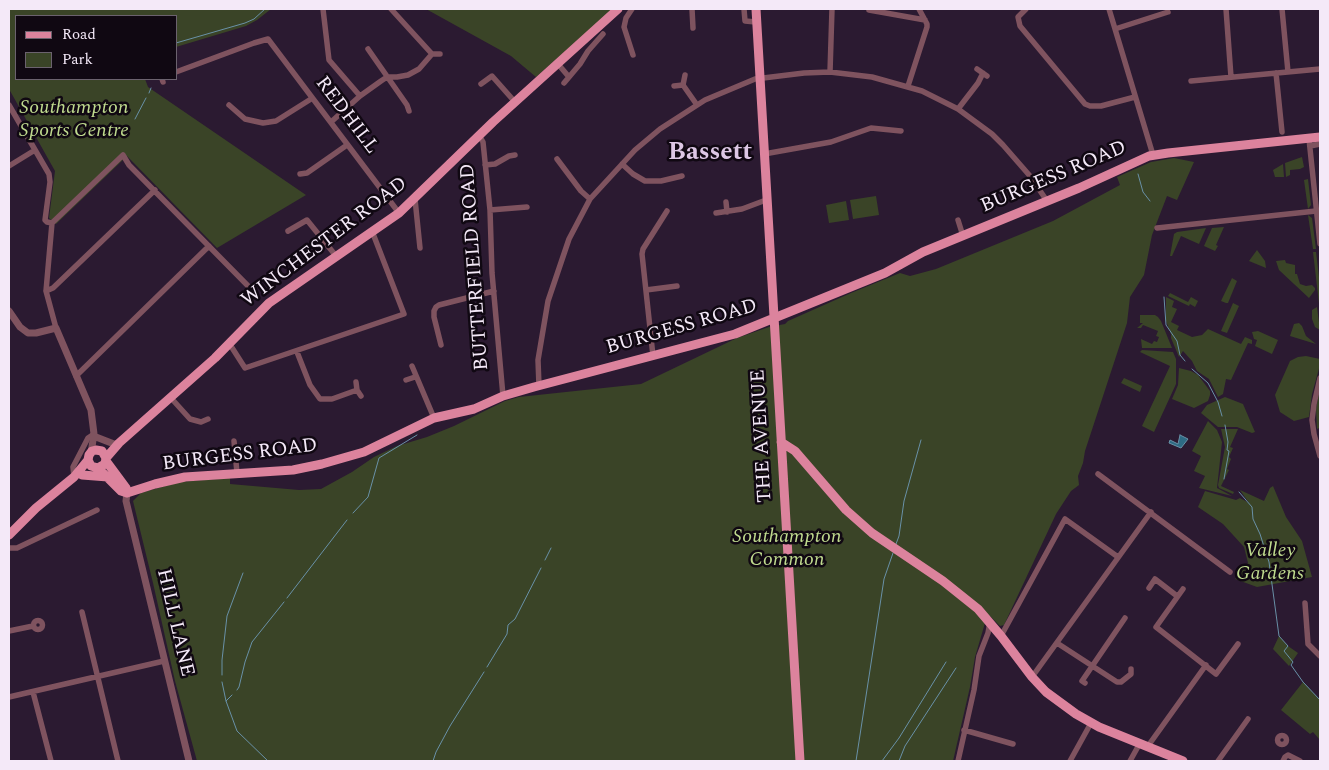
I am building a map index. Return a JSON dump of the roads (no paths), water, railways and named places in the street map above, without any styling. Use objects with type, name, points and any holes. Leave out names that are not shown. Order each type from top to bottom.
[{"type":"main road","name":"WINCHESTER ROAD","points":[[104,455],[171,398],[230,343],[269,303],[399,214],[479,135],[618,9]]},
{"type":"main road","name":"THE AVENUE","points":[[756,9],[800,761]]},
{"type":"main road","name":"BURGESS ROAD","points":[[127,494],[174,479],[300,469],[336,460],[384,443],[434,418],[474,409],[503,396],[735,334],[885,273],[923,252],[1153,155],[1309,142],[1320,137]]},
{"type":"main road","points":[[758,326],[766,331],[775,342]]},
{"type":"main road","points":[[781,442],[793,449],[846,510],[872,533],[943,581],[971,603],[990,622],[1032,677],[1046,692],[1091,723],[1183,761]]},
{"type":"main road","points":[[9,535],[36,508],[78,476],[92,462],[94,450],[104,455],[103,466],[92,462]]},
{"type":"main road","name":"HILL LANE","points":[[104,455],[126,488],[127,494]]},
{"type":"main road","points":[[92,462],[121,491],[127,494]]},
{"type":"main road","points":[[78,476],[108,477]]},
{"type":"street","points":[[323,9],[329,60],[360,96]]},
{"type":"street","points":[[391,9],[432,54],[440,54]]},
{"type":"street","points":[[632,9],[626,18],[624,27],[633,55]]},
{"type":"street","points":[[692,9],[694,28]]},
{"type":"street","points":[[744,9],[746,21],[756,22]]},
{"type":"street","points":[[830,72],[832,9]]},
{"type":"street","points":[[908,86],[927,27],[919,9]]},
{"type":"street","points":[[1026,9],[1018,17],[1020,26],[1085,104],[1101,106],[1135,97]]},
{"type":"street","points":[[1109,9],[1153,155]]},
{"type":"street","points":[[1226,9],[1231,77]]},
{"type":"street","points":[[1282,9],[1288,72]]},
{"type":"street","points":[[869,10],[925,20]]},
{"type":"street","points":[[1115,29],[1168,12]]},
{"type":"street","points":[[564,83],[601,38]]},
{"type":"street","name":"REDHILL","points":[[178,71],[254,42],[268,39],[399,214]]},
{"type":"street","points":[[368,49],[409,110]]},
{"type":"street","points":[[331,122],[360,96],[387,77],[397,77],[419,69],[432,54]]},
{"type":"street","points":[[558,64],[569,77]]},
{"type":"street","points":[[1191,81],[1320,68]]},
{"type":"street","points":[[958,109],[985,74],[976,69]]},
{"type":"street","points":[[538,386],[538,360],[548,301],[566,245],[590,199],[648,138],[697,105],[759,78],[830,72],[872,77],[908,86],[958,109],[979,124],[1003,144],[1030,176],[1047,201]]},
{"type":"street","points":[[1276,73],[1282,132]]},
{"type":"street","points":[[481,84],[494,74],[515,102]]},
{"type":"street","points":[[685,75],[683,84],[697,105]]},
{"type":"street","points":[[674,86],[683,84]]},
{"type":"street","points":[[229,104],[245,119],[263,123],[276,121],[312,99]]},
{"type":"street","points":[[9,105],[35,150],[9,166]]},
{"type":"street","points":[[764,154],[831,142],[871,128],[902,131]]},
{"type":"street","name":"BUTTERFIELD ROAD","points":[[479,135],[483,142],[490,210],[494,291],[503,396]]},
{"type":"street","points":[[1309,142],[1320,244]]},
{"type":"street","name":"BURGESS ROAD","points":[[1309,142],[1320,144]]},
{"type":"street","points":[[300,174],[307,173],[347,144]]},
{"type":"street","name":"HILL LANE","points":[[35,150],[50,176],[45,220],[52,223],[46,291],[56,328],[91,410],[95,435],[104,455]]},
{"type":"street","points":[[485,165],[495,164],[511,154]]},
{"type":"street","points":[[52,223],[123,155],[129,165],[255,293]]},
{"type":"street","points":[[557,159],[581,191],[590,199]]},
{"type":"street","points":[[622,164],[633,174],[645,181],[661,181],[682,176]]},
{"type":"street","points":[[46,291],[53,288],[155,190]]},
{"type":"street","points":[[415,199],[420,248]]},
{"type":"street","points":[[716,213],[752,206],[766,200]]},
{"type":"street","points":[[726,202],[727,212]]},
{"type":"street","points":[[752,206],[767,212]]},
{"type":"street","points":[[490,210],[523,209]]},
{"type":"street","points":[[653,356],[642,254],[667,211]]},
{"type":"street","points":[[1157,228],[1316,211]]},
{"type":"street","points":[[288,231],[307,220],[336,256]]},
{"type":"street","points":[[958,220],[963,236]]},
{"type":"street","points":[[230,343],[245,368],[297,352],[404,314],[372,231]]},
{"type":"street","points":[[76,376],[209,246]]},
{"type":"street","points":[[646,290],[676,286]]},
{"type":"street","points":[[441,345],[434,316],[436,307],[494,291]]},
{"type":"street","points":[[9,311],[20,327],[28,332],[36,333],[56,328]]},
{"type":"street","points":[[297,352],[311,394],[320,399],[328,400],[357,390]]},
{"type":"street","points":[[412,366],[415,377],[434,418]]},
{"type":"street","points":[[406,380],[415,377]]},
{"type":"street","points":[[1320,378],[1312,420],[1320,456]]},
{"type":"street","points":[[356,382],[357,390],[362,396]]},
{"type":"street","points":[[171,398],[186,416],[196,422],[202,424],[208,419]]},
{"type":"street","points":[[78,476],[72,473],[73,468],[88,438],[95,435],[117,443]]},
{"type":"street","name":"HILL LANE","points":[[92,462],[95,435]]},
{"type":"street","points":[[236,445],[237,473]]},
{"type":"street","points":[[1098,474],[1230,572]]},
{"type":"street","name":"HILL LANE","points":[[127,494],[126,501],[189,761]]},
{"type":"street","points":[[9,549],[16,548],[97,510]]},
{"type":"street","points":[[1032,677],[1151,512]]},
{"type":"street","points":[[1001,636],[1064,519],[1118,557]]},
{"type":"street","points":[[1149,588],[1155,579],[1177,596]]},
{"type":"street","points":[[1183,588],[1156,627],[1216,674],[1238,644]]},
{"type":"street","points":[[1305,603],[1308,644],[1320,656]]},
{"type":"street","points":[[82,612],[118,761]]},
{"type":"street","points":[[1085,683],[1082,681],[1122,627],[1125,618]]},
{"type":"street","points":[[958,761],[971,704],[979,656],[990,622]]},
{"type":"street","points":[[9,631],[33,626]]},
{"type":"street","points":[[1057,643],[1117,682],[1121,682],[1132,673]]},
{"type":"street","points":[[9,697],[164,661]]},
{"type":"street","points":[[1130,761],[1206,666]]},
{"type":"street","points":[[33,692],[51,761]]},
{"type":"street","points":[[1218,761],[1248,719]]},
{"type":"street","points":[[1070,761],[1091,723]]},
{"type":"street","points":[[964,730],[1014,744]]},
{"type":"street","points":[[1283,744],[1285,758],[1300,761]]},
{"type":"water","points":[[1180,435],[1188,439],[1181,448],[1169,443],[1170,440],[1178,444]]},
{"type":"waterway","points":[[178,42],[245,23],[254,19],[265,9]]},
{"type":"waterway","points":[[149,93],[151,88]]},
{"type":"waterway","points":[[135,119],[146,98]]},
{"type":"waterway","points":[[1138,174],[1143,192],[1150,201]]},
{"type":"waterway","points":[[1164,297],[1166,325],[1177,341],[1180,355],[1185,361]]},
{"type":"waterway","points":[[1192,369],[1208,383],[1218,402],[1222,416]]},
{"type":"waterway","points":[[1224,479],[1229,451],[1227,450],[1228,442],[1225,425]]},
{"type":"waterway","points":[[353,513],[368,497],[379,458],[417,435]]},
{"type":"waterway","points":[[896,544],[904,501],[921,440]]},
{"type":"waterway","points":[[1239,492],[1252,507],[1253,519],[1269,562],[1279,636],[1288,646],[1284,651],[1293,662],[1291,665],[1303,682],[1320,700]]},
{"type":"waterway","points":[[287,598],[347,520]]},
{"type":"waterway","points":[[545,560],[551,548]]},
{"type":"waterway","points":[[856,761],[884,579],[893,553]]},
{"type":"waterway","points":[[487,667],[507,634],[508,625],[515,619],[541,568]]},
{"type":"waterway","points":[[222,675],[227,616],[243,573]]},
{"type":"waterway","points":[[237,690],[252,642],[284,602]]},
{"type":"waterway","points":[[882,761],[899,738],[946,662]]},
{"type":"waterway","points":[[899,761],[905,746],[956,668]]},
{"type":"waterway","points":[[433,761],[450,726],[484,672]]},
{"type":"waterway","points":[[222,682],[226,701]]},
{"type":"waterway","points":[[232,695],[226,701],[237,731],[268,761]]},
{"type":"district","name":"Bassett","points":[[710,154]]},
{"type":"park label","name":"Southampton Sports Centre","points":[[74,120]]},
{"type":"park label","name":"Southampton Common","points":[[787,550]]},
{"type":"park label","name":"Valley Gardens","points":[[1270,564]]}]
